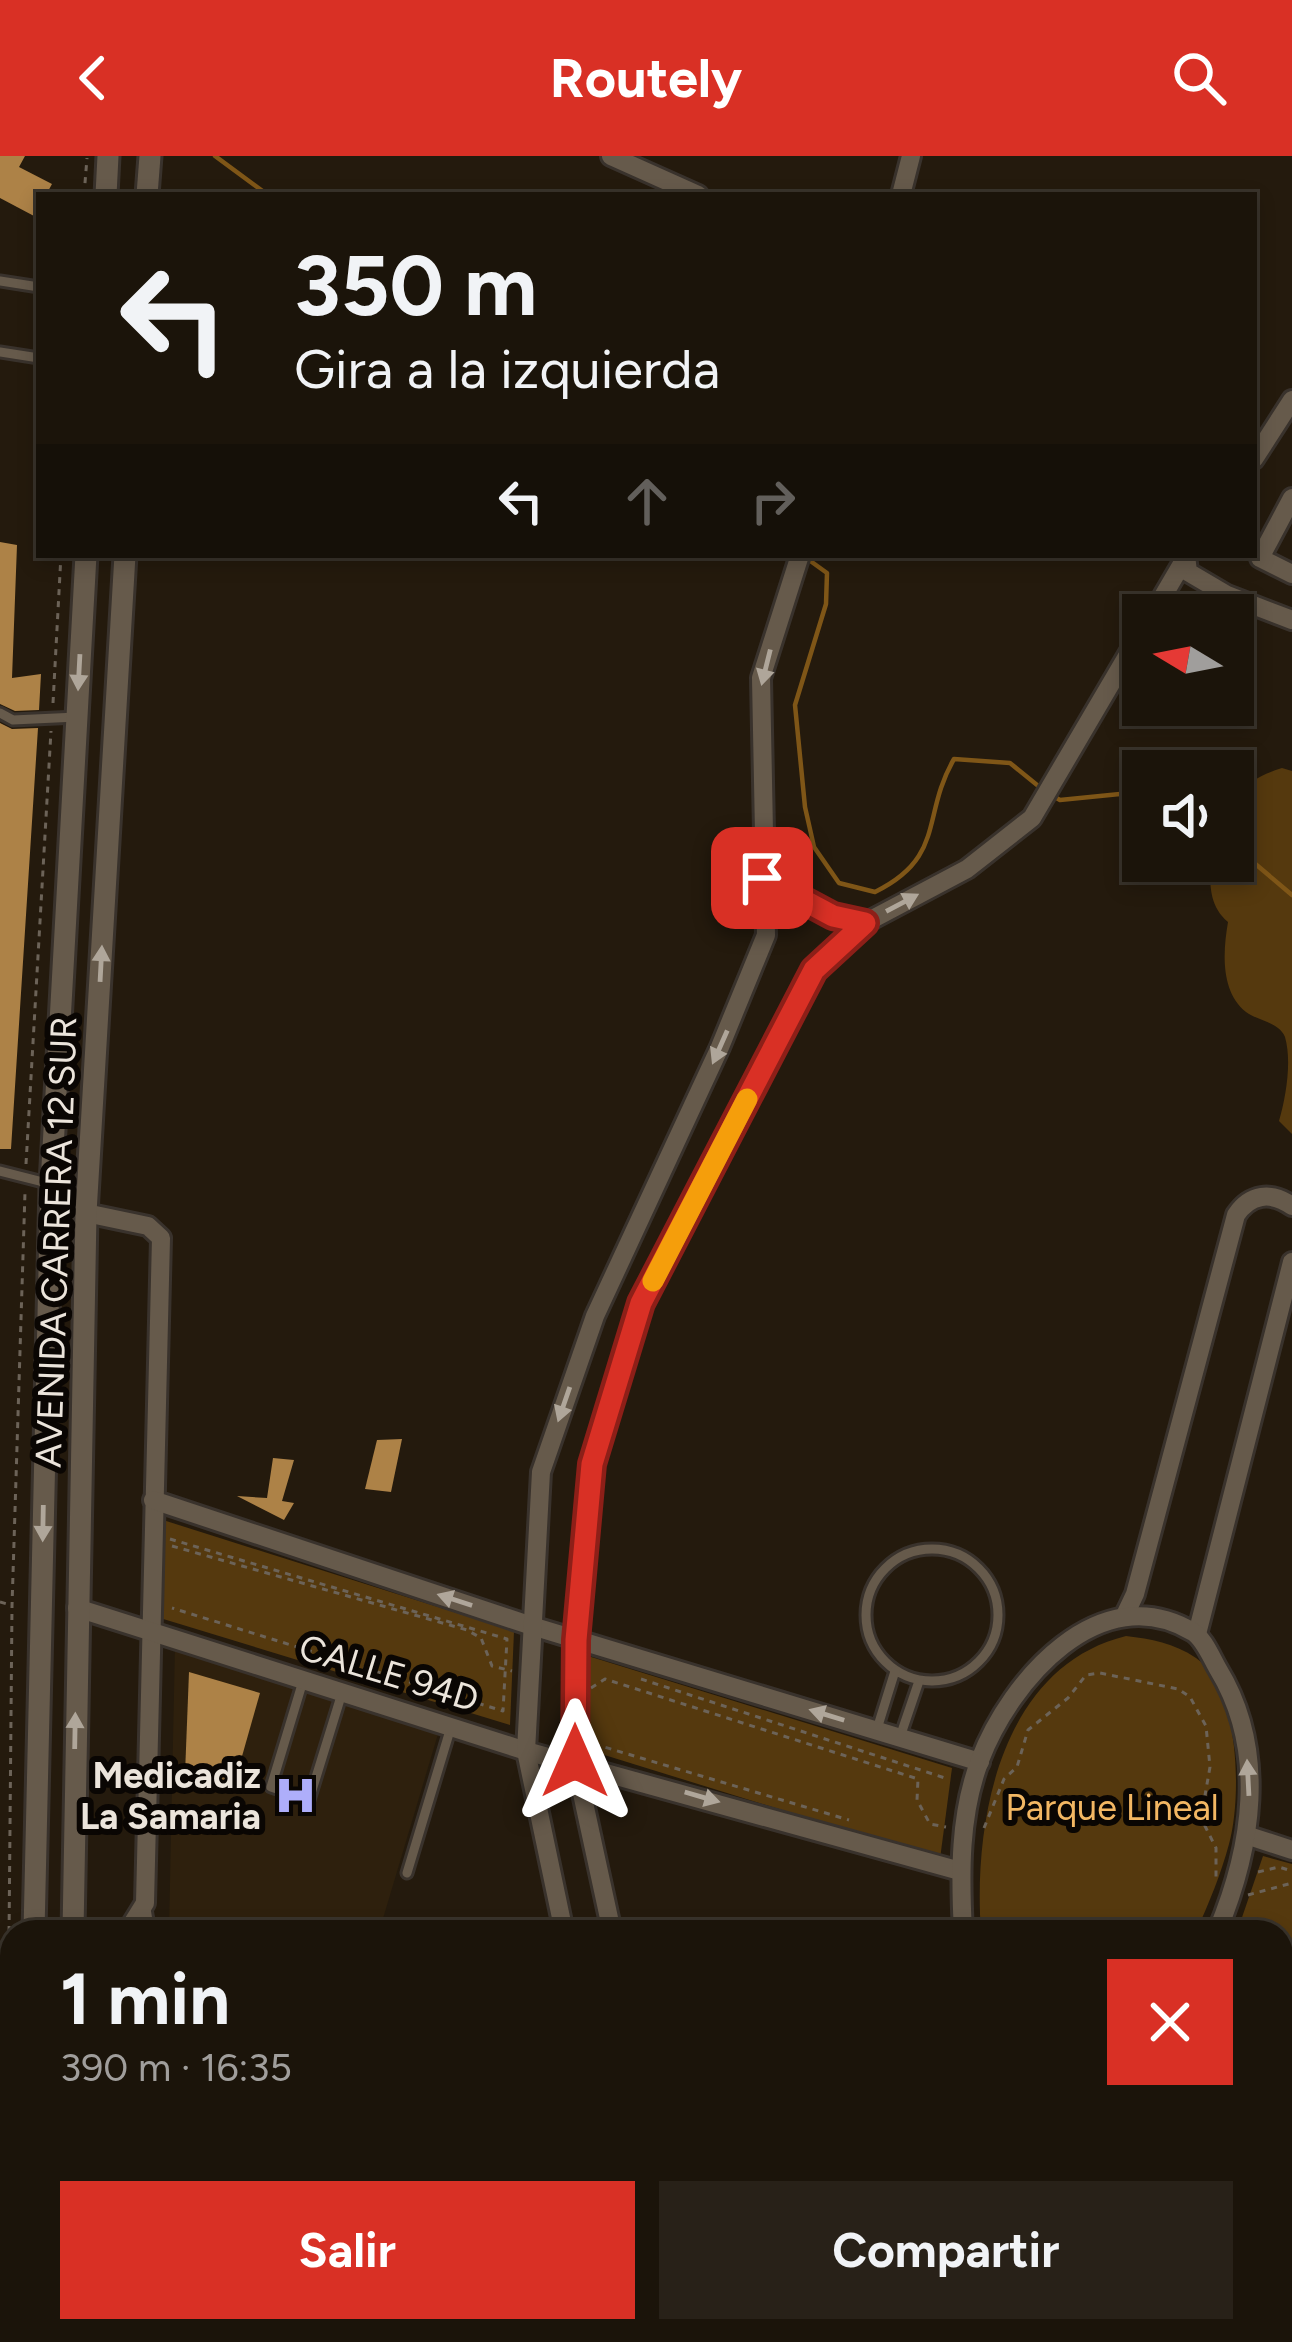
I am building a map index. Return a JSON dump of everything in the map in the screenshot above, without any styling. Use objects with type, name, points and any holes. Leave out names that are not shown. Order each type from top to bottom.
[{"type":"street","points":[[106,192],[108,156]]},
{"type":"street","points":[[147,192],[150,156]]},
{"type":"street","points":[[611,156],[691,192]]},
{"type":"street","points":[[902,192],[911,156]]},
{"type":"street","points":[[1257,454],[1292,400]]},
{"type":"street","points":[[1292,498],[1260,558],[1292,574]]},
{"type":"street","name":"AVENIDA CARRERA 12 SUR","points":[[34,1920],[51,1184],[86,558]]},
{"type":"street","name":"AVENIDA CARRERA 12 SUR","points":[[73,1920],[86,1213],[125,558]]},
{"type":"street","points":[[561,1920],[526,1750],[541,1472],[595,1316],[766,935],[761,678],[799,558]]},
{"type":"street","points":[[1163,594],[1184,558]]},
{"type":"street","points":[[1184,558],[1188,572],[1204,584],[1292,620]]},
{"type":"street","points":[[609,1920],[575,1761],[576,1640],[592,1464],[641,1303],[814,970],[865,923],[967,869],[1032,818],[1122,665]]},
{"type":"street","points":[[762,878],[833,916],[865,923]]},
{"type":"street","points":[[1125,1615],[1135,1594],[1236,1215],[1256,1198],[1270,1196],[1292,1206]]},
{"type":"street","points":[[86,1213],[148,1226],[160,1238],[145,1903],[134,1920]]},
{"type":"street","points":[[1198,1634],[1292,1262]]},
{"type":"street","points":[[153,1500],[576,1640],[980,1762]]},
{"type":"street","name":"CALLE 94D","points":[[77,1608],[526,1750],[960,1871]]},
{"type":"street","points":[[962,1920],[960,1871],[965,1829],[980,1762],[1008,1707],[1032,1674],[1064,1643],[1125,1615],[1175,1624],[1198,1634],[1236,1699],[1246,1744],[1249,1837],[1221,1920]]},
{"type":"street","points":[[1249,1837],[1292,1850]]},
{"type":"lane","points":[[0,280],[36,286]]},
{"type":"lane","points":[[0,352],[36,358]]},
{"type":"lane","points":[[0,713],[13,720],[77,717]]},
{"type":"lane","points":[[0,1171],[51,1184]]},
{"type":"lane","points":[[931,1548],[958,1553],[981,1569],[996,1594],[999,1621],[995,1635],[972,1669],[946,1681],[919,1681],[895,1671],[876,1651],[871,1638],[866,1624],[868,1596],[882,1572],[904,1554],[931,1548]]},
{"type":"lane","points":[[876,1730],[895,1671]]},
{"type":"lane","points":[[303,1681],[271,1787],[309,1800],[342,1694]]},
{"type":"lane","points":[[900,1737],[919,1681]]},
{"type":"lane","points":[[407,1873],[452,1727]]},
{"type":"lane","points":[[145,1903],[148,1920]]},
{"type":"path","points":[[84,192],[87,156]]},
{"type":"path","points":[[9,1920],[12,1606],[25,1179],[61,558]]},
{"type":"path","points":[[165,1606],[503,1712],[506,1670],[507,1639],[168,1541],[467,1630],[481,1638],[492,1666],[506,1670]]},
{"type":"path","points":[[0,1602],[12,1606]]},
{"type":"path","points":[[591,1688],[605,1679],[918,1779],[921,1812],[930,1823],[983,1831],[1004,1779],[1017,1767],[1028,1730],[1068,1698],[1086,1676],[1100,1673],[1178,1689],[1190,1697],[1206,1726],[1210,1767],[1201,1818],[1216,1848],[1216,1882],[1250,1895],[1292,1882]]},
{"type":"path","points":[[590,1706],[591,1676]]},
{"type":"path","points":[[636,1678],[945,1778]]},
{"type":"path","points":[[589,1743],[854,1822]]},
{"type":"path","points":[[1258,1872],[1279,1867],[1292,1871]]},
{"type":"shaded area","name":"Medicadiz La Samaria","points":[[175,1646],[438,1734],[383,1920],[169,1920]]},
{"type":"green space","points":[[1282,768],[1292,771],[1292,1134],[1279,1121],[1287,1079],[1285,1037],[1273,1025],[1246,1012],[1232,993],[1225,958],[1228,922],[1214,902],[1211,882],[1254,882],[1254,781]]},
{"type":"green space","points":[[163,1520],[514,1631],[510,1725],[160,1618]]},
{"type":"green space","name":"Parque Lineal","points":[[1126,1636],[1162,1642],[1196,1658],[1222,1693],[1234,1745],[1236,1800],[1229,1844],[1201,1920],[981,1920],[983,1844],[1003,1754],[1023,1714],[1049,1680],[1083,1653]]},
{"type":"green space","name":"Parque Lineal","points":[[588,1656],[952,1768],[940,1859],[585,1749]]},
{"type":"green space","name":"Parque Lineal","points":[[1263,1856],[1292,1864],[1292,1920],[1241,1920]]},
{"type":"building","points":[[0,156],[25,156],[19,167],[52,184],[48,192],[36,192],[34,216],[0,198]]},
{"type":"building","points":[[0,542],[17,545],[12,678],[41,674],[39,710],[15,711],[0,704]]},
{"type":"building","points":[[0,723],[12,729],[38,728],[11,1149],[0,1149]]},
{"type":"building","points":[[402,1439],[391,1492],[365,1489],[377,1440]]},
{"type":"building","points":[[273,1458],[294,1460],[282,1501],[294,1503],[284,1520],[237,1496],[267,1498]]},
{"type":"building","points":[[189,1672],[260,1693],[233,1788],[185,1774]]},
{"type":"waterway","points":[[215,156],[264,192]]},
{"type":"waterway","points":[[809,560],[827,573],[826,604],[795,705],[805,807],[814,847],[839,883],[875,892],[913,864],[929,834],[954,759],[1010,763],[1042,789]]},
{"type":"waterway","points":[[1051,795],[1060,800],[1122,794]]},
{"type":"waterway","points":[[1254,863],[1292,895]]},
{"type":"slow traffic","points":[[653,1281],[747,1099]]},
{"type":"place","name":"Medicadiz La Samaria","points":[[295,1796]]},
{"type":"route","points":[[575,1761],[576,1640],[592,1464],[641,1303],[814,970],[865,923],[833,916],[762,878]]}]
